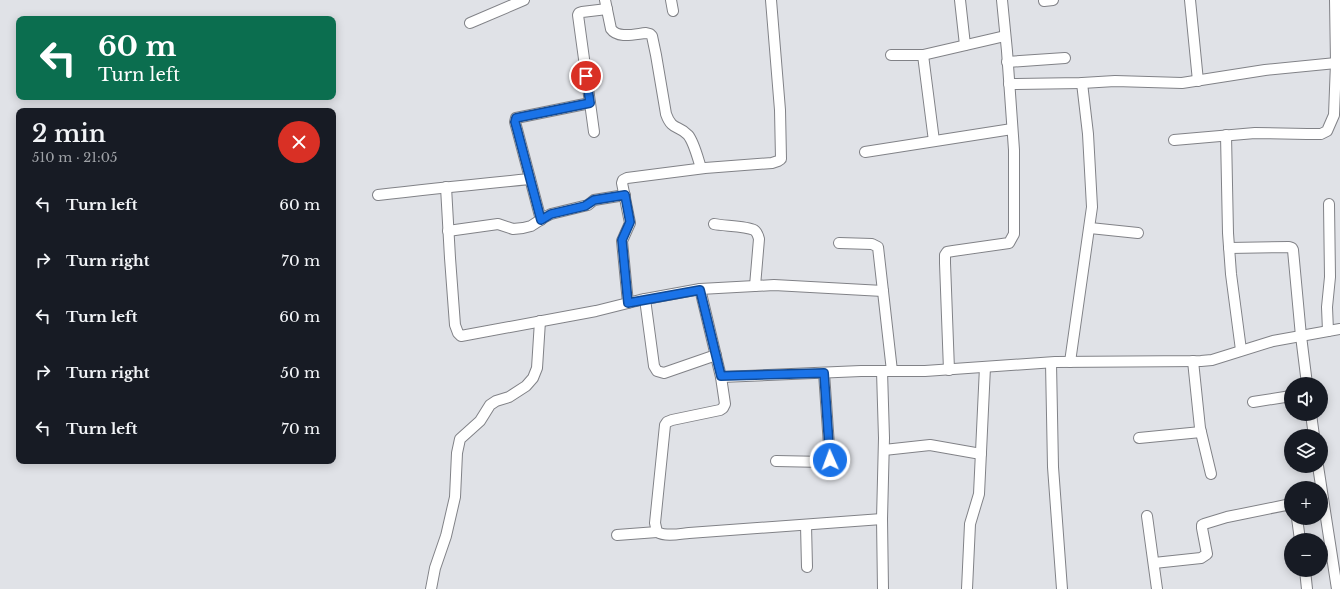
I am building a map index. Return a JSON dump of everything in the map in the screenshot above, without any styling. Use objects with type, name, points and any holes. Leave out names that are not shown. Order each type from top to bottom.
[{"type":"street","points":[[470,23],[524,0]]},
{"type":"street","points":[[671,0],[673,11]]},
{"type":"street","points":[[628,303],[622,240],[630,222],[622,183],[623,180],[627,178],[701,168],[772,163],[780,159],[780,110],[771,0]]},
{"type":"street","points":[[960,0],[965,45]]},
{"type":"street","points":[[949,370],[944,263],[945,255],[947,252],[1009,243],[1012,239],[1015,225],[1012,129],[1002,0]]},
{"type":"street","points":[[1190,0],[1198,81]]},
{"type":"street","points":[[1174,140],[1255,133],[1321,134],[1327,131],[1336,120],[1334,115],[1338,42],[1335,0]]},
{"type":"street","points":[[594,132],[578,15],[579,13],[606,4],[611,29],[614,33],[619,35],[646,33],[652,36],[668,122],[691,138],[701,168]]},
{"type":"street","points":[[891,55],[923,54],[1005,36]]},
{"type":"street","points":[[923,54],[934,141]]},
{"type":"street","points":[[1007,62],[1065,58]]},
{"type":"street","points":[[1009,84],[1115,81],[1176,83],[1198,81],[1265,70],[1336,63]]},
{"type":"street","points":[[1070,362],[1092,207],[1088,134],[1082,83]]},
{"type":"street","points":[[541,220],[515,122],[516,118],[590,103]]},
{"type":"street","points":[[865,152],[1012,129]]},
{"type":"street","points":[[1226,135],[1229,248],[1241,350]]},
{"type":"street","points":[[378,195],[446,186],[468,186],[530,179]]},
{"type":"street","points":[[446,186],[455,325],[461,336],[596,311],[645,299],[700,290],[774,285],[883,291]]},
{"type":"street","points":[[448,231],[498,224],[513,229],[519,229],[531,226],[551,214],[585,206],[594,200],[625,195]]},
{"type":"street","points":[[1328,331],[1327,307],[1335,230],[1330,204]]},
{"type":"street","points":[[714,224],[748,229],[755,231],[758,234],[759,239],[755,286]]},
{"type":"street","points":[[1090,228],[1138,233]]},
{"type":"street","points":[[839,243],[872,244],[878,248],[883,291],[887,371],[882,520],[883,589]]},
{"type":"street","points":[[1229,248],[1292,248],[1306,377]]},
{"type":"street","points":[[657,532],[655,523],[665,425],[672,420],[720,410],[725,404],[721,376],[700,290]]},
{"type":"street","points":[[645,299],[654,366],[656,371],[664,373],[716,355]]},
{"type":"street","points":[[431,589],[435,568],[446,536],[455,497],[457,452],[460,439],[480,421],[490,405],[526,386],[533,378],[537,368],[540,321]]},
{"type":"street","points":[[721,376],[949,370],[1070,362],[1212,360],[1273,341],[1340,329]]},
{"type":"street","points":[[1193,361],[1201,432],[1211,474]]},
{"type":"street","points":[[1052,363],[1053,467],[1062,589]]},
{"type":"street","points":[[967,589],[970,524],[979,494],[985,368]]},
{"type":"street","points":[[776,461],[825,462],[830,460],[824,373]]},
{"type":"street","points":[[1253,402],[1284,397]]},
{"type":"street","points":[[1138,438],[1201,432]]},
{"type":"street","points":[[884,450],[930,445],[981,454]]},
{"type":"street","points":[[1154,564],[1201,558],[1206,556],[1207,554],[1202,528],[1202,525],[1204,524],[1227,517],[1284,505]]},
{"type":"street","points":[[1147,516],[1157,589]]},
{"type":"street","points":[[617,535],[657,532],[660,534],[689,533],[882,520]]},
{"type":"street","points":[[806,525],[807,568]]},
{"type":"street","points":[[1326,525],[1337,589]]},
{"type":"street","points":[[1306,577],[1307,589]]},
{"type":"route","points":[[586,76],[590,103],[516,118],[515,122],[541,220],[551,214],[588,205],[594,200],[625,195],[630,222],[622,240],[628,303],[700,290],[721,376],[824,373],[830,460]]}]
